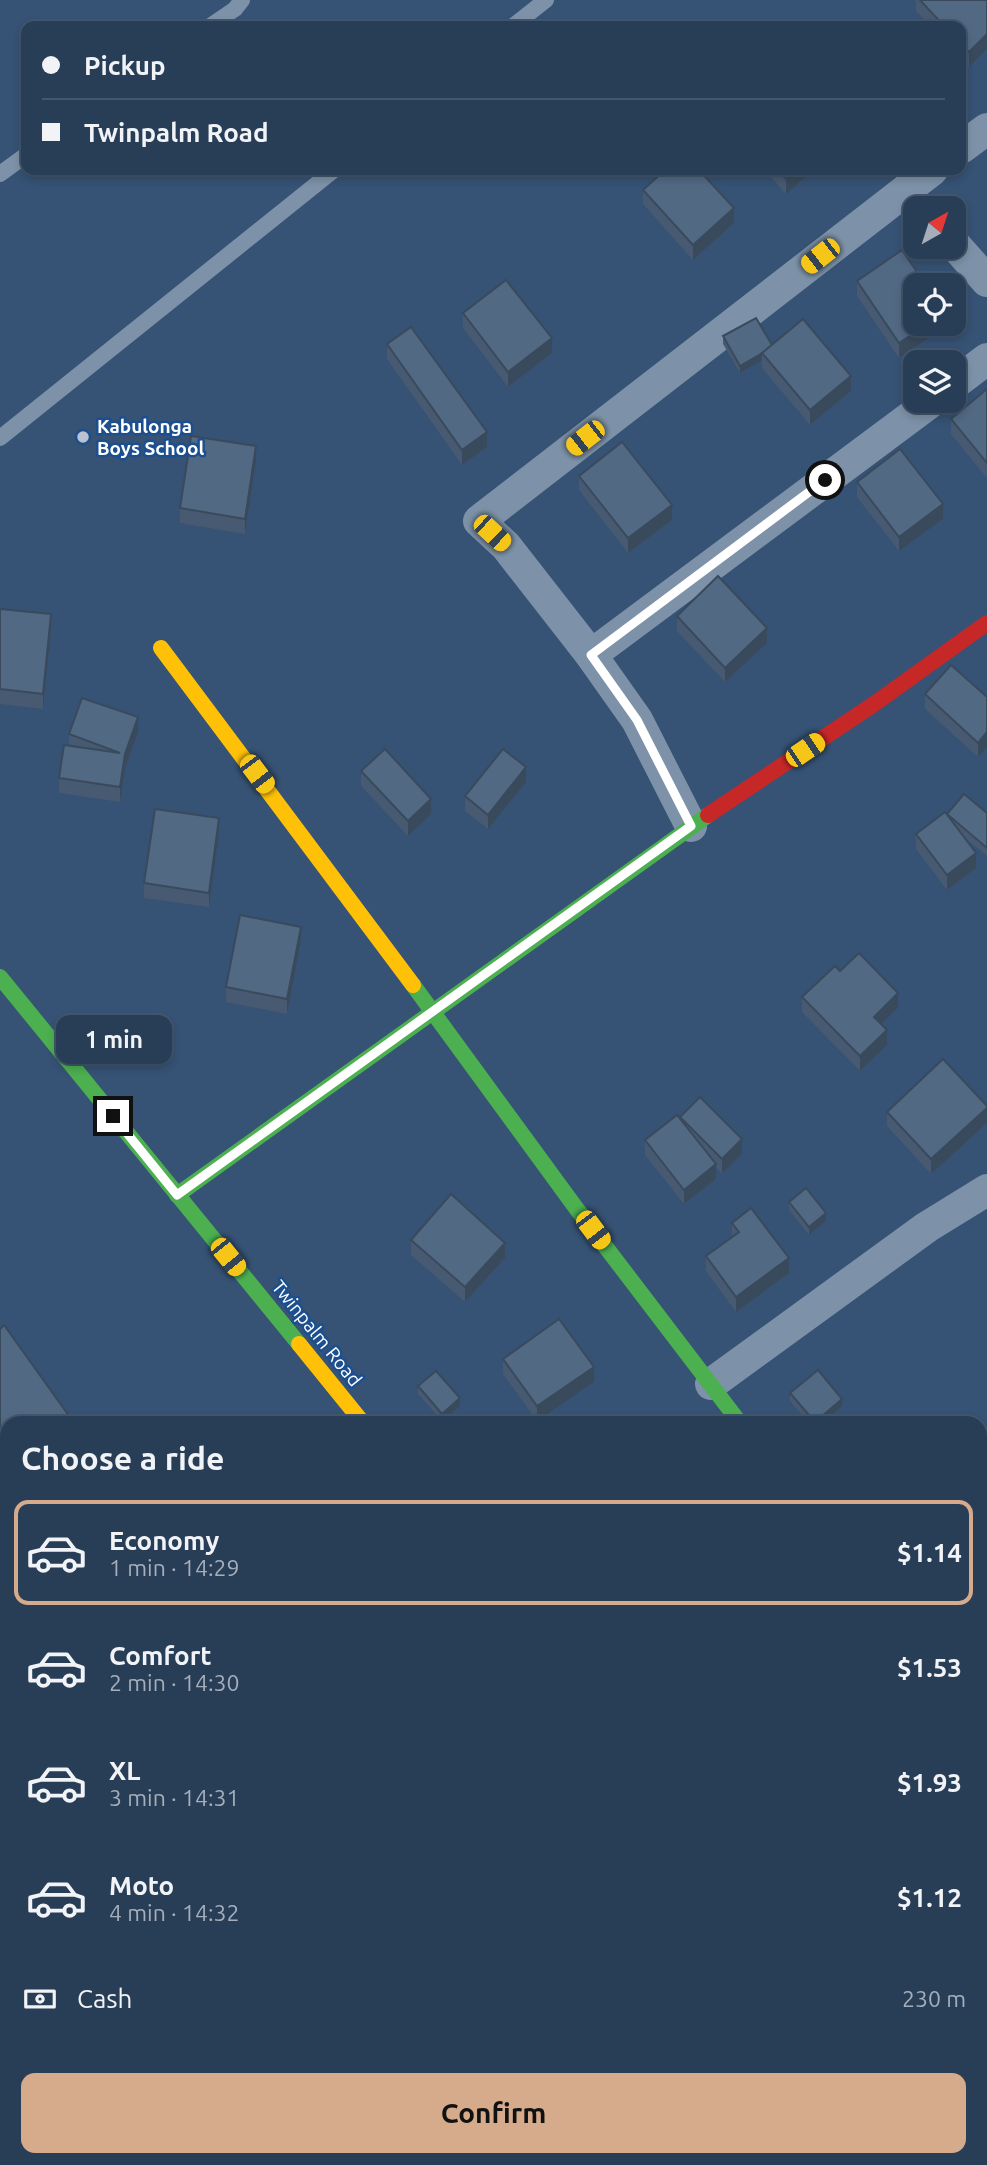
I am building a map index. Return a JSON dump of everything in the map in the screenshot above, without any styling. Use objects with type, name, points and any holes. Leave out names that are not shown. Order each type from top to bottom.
[{"type":"street","points":[[966,144],[987,129]]},
{"type":"street","points":[[916,196],[929,175]]},
{"type":"street","points":[[691,826],[637,720],[591,655],[506,546],[479,521],[903,207]]},
{"type":"street","points":[[966,257],[987,281]]},
{"type":"street","points":[[966,375],[987,359]]},
{"type":"street","points":[[591,655],[916,413]]},
{"type":"street","points":[[177,1195],[691,826],[874,704],[987,623]]},
{"type":"street","points":[[161,648],[337,880],[576,1208],[735,1416]]},
{"type":"street","name":"Twinpalm Road","points":[[0,977],[357,1416]]},
{"type":"street","points":[[711,1384],[927,1227],[987,1190]]},
{"type":"lane","points":[[217,21],[242,0]]},
{"type":"lane","points":[[519,21],[546,0]]},
{"type":"lane","points":[[0,174],[21,159]]},
{"type":"lane","points":[[0,438],[328,175]]},
{"type":"building","points":[[920,0],[987,0],[987,34],[969,52],[966,49],[966,21],[939,21]]},
{"type":"building","points":[[660,175],[704,175],[734,208],[693,245],[643,190]]},
{"type":"building","points":[[902,250],[903,259],[908,259],[918,273],[903,273],[903,336],[910,336],[899,343],[857,281]]},
{"type":"building","points":[[506,280],[552,338],[508,372],[463,313]]},
{"type":"building","points":[[756,318],[772,345],[740,366],[723,336]]},
{"type":"building","points":[[803,319],[851,376],[810,410],[762,353]]},
{"type":"building","points":[[411,327],[487,432],[462,450],[387,344]]},
{"type":"building","points":[[987,389],[987,463],[951,419],[958,413],[966,413],[966,406]]},
{"type":"building","points":[[191,436],[256,446],[245,519],[180,508]]},
{"type":"building","points":[[622,442],[672,505],[628,538],[579,476]]},
{"type":"building","points":[[900,449],[943,504],[899,537],[857,482]]},
{"type":"building","points":[[718,576],[767,628],[725,668],[677,616]]},
{"type":"building","points":[[0,609],[51,614],[43,694],[0,689]]},
{"type":"building","points":[[951,665],[987,697],[987,732],[978,743],[925,694]]},
{"type":"building","points":[[82,698],[138,717],[125,754],[120,787],[59,778],[64,745],[120,753],[69,734]]},
{"type":"building","points":[[385,749],[431,799],[408,821],[361,771]]},
{"type":"building","points":[[503,749],[526,767],[488,815],[465,796]]},
{"type":"building","points":[[964,794],[987,813],[987,848],[947,814]]},
{"type":"building","points":[[155,809],[219,818],[209,893],[144,883]]},
{"type":"building","points":[[945,812],[976,853],[947,875],[916,834]]},
{"type":"building","points":[[240,915],[301,927],[287,999],[226,987]]},
{"type":"building","points":[[859,953],[898,993],[874,1017],[887,1030],[860,1056],[802,997],[835,966],[840,971]]},
{"type":"building","points":[[943,1059],[987,1108],[931,1159],[887,1112]]},
{"type":"building","points":[[700,1097],[742,1139],[722,1159],[680,1117]]},
{"type":"building","points":[[677,1115],[716,1164],[684,1190],[645,1140]]},
{"type":"building","points":[[806,1188],[826,1213],[809,1227],[789,1202]]},
{"type":"building","points":[[451,1194],[505,1243],[465,1287],[411,1240]]},
{"type":"building","points":[[751,1208],[789,1258],[736,1297],[706,1256],[739,1232],[732,1223]]},
{"type":"building","points":[[559,1319],[594,1367],[537,1406],[503,1359]]},
{"type":"building","points":[[4,1325],[69,1416],[0,1416],[0,1329]]},
{"type":"building","points":[[818,1370],[842,1399],[822,1416],[810,1416],[790,1393]]},
{"type":"building","points":[[436,1371],[460,1398],[442,1414],[418,1386]]},
{"type":"traffic: fast","points":[[177,1195],[708,815]]},
{"type":"traffic: fast","points":[[0,977],[299,1344]]},
{"type":"traffic: fast","points":[[413,985],[576,1208],[735,1416]]},
{"type":"traffic: slow","points":[[161,648],[413,985]]},
{"type":"traffic: slow","points":[[299,1344],[357,1416]]},
{"type":"traffic: jam","points":[[708,815],[874,704],[987,623]]},
{"type":"place","name":"Kabulonga Boys School","points":[[83,437]]},
{"type":"route","points":[[113,1116],[177,1195],[691,826],[637,720],[591,655],[825,480]]}]
